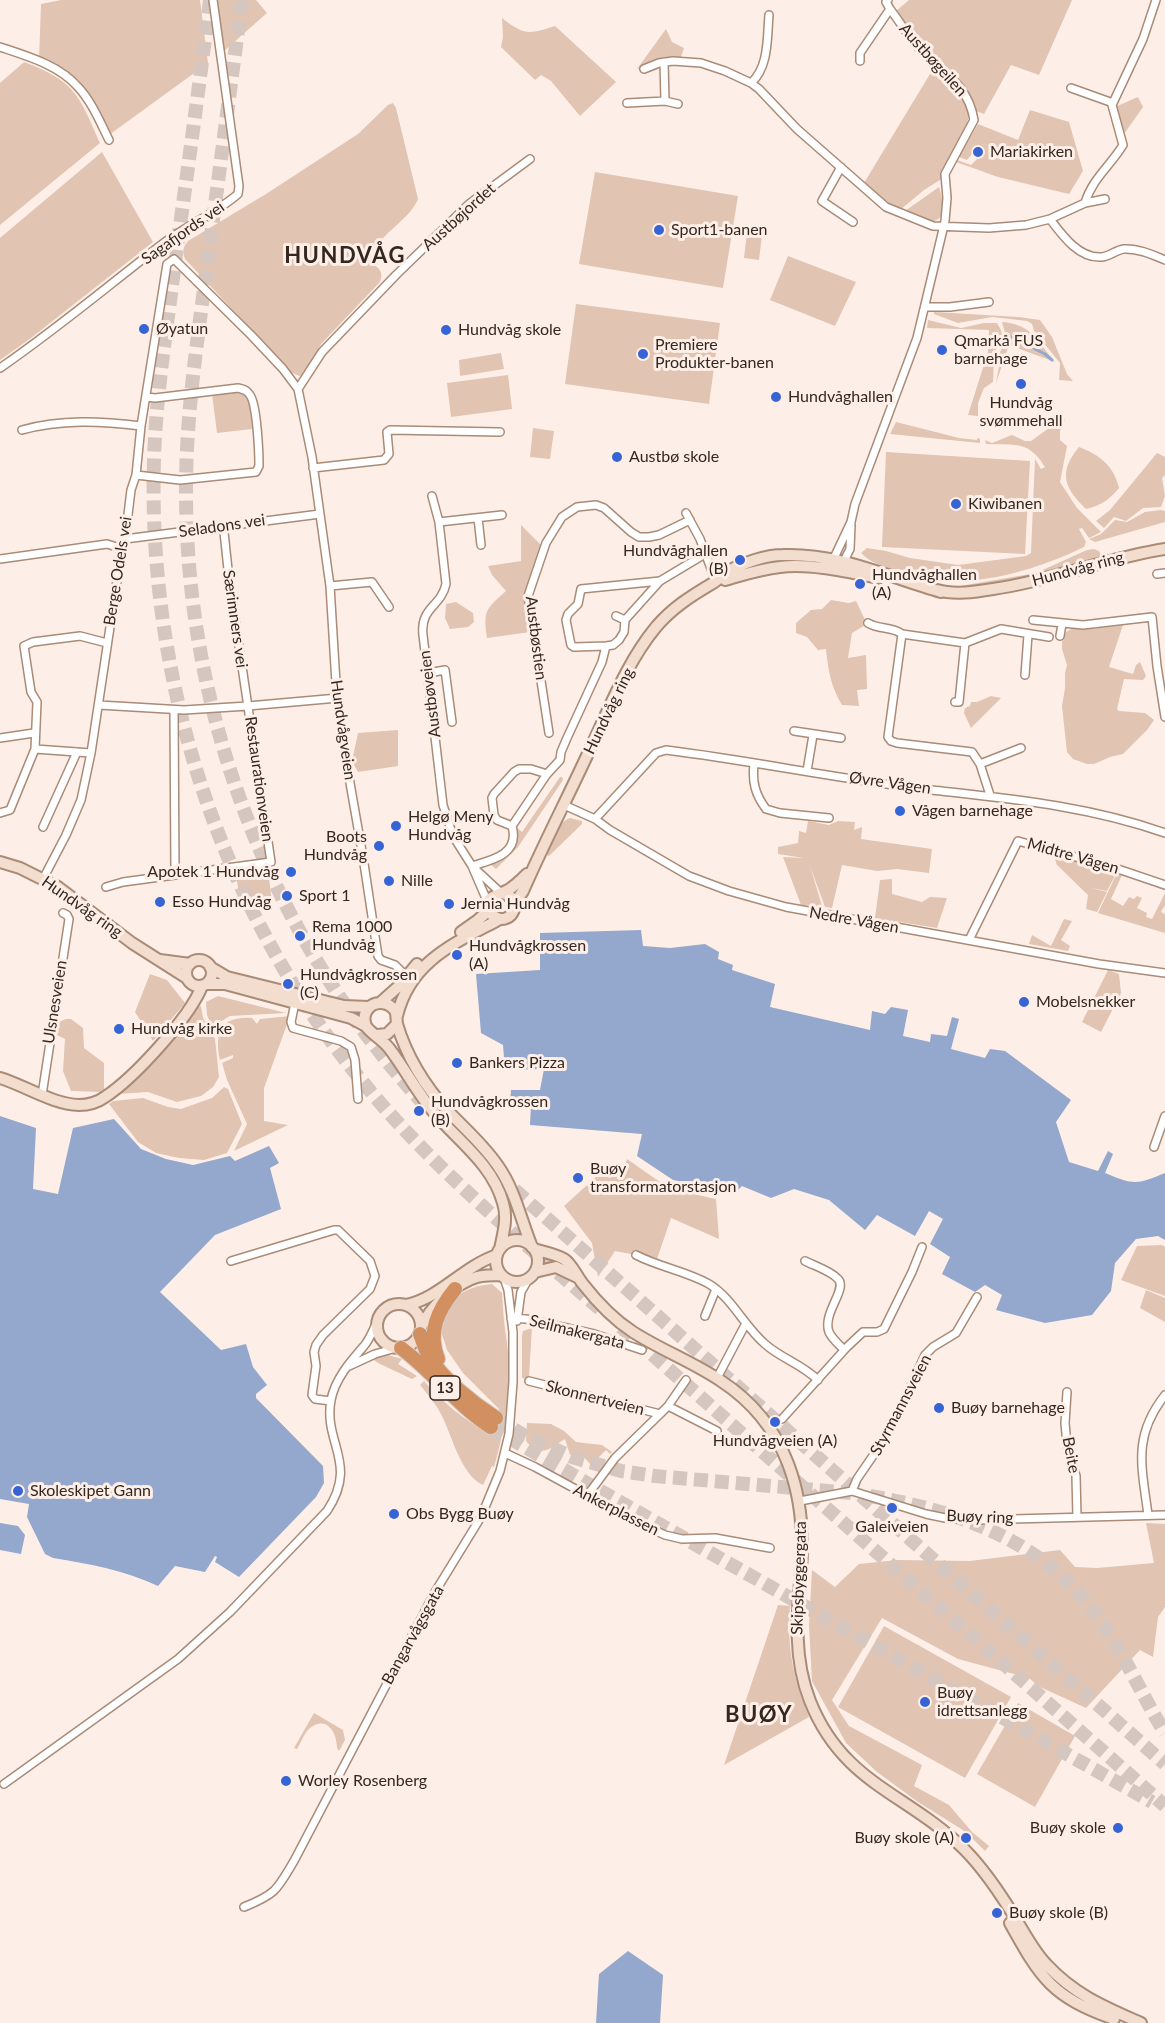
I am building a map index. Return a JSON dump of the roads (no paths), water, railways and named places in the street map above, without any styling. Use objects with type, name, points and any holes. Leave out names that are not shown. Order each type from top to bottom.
[{"type":"highway","name":"13","points":[[449,1379],[435,1350],[433,1334],[440,1309],[455,1289]]},
{"type":"highway","name":"13","points":[[398,1348],[423,1366],[465,1407],[493,1422],[430,1358],[421,1331]]},
{"type":"main road","name":"Hundvåg ring","points":[[1143,552],[1165,541]]},
{"type":"main road","name":"Hundvåg ring","points":[[514,903],[523,891],[629,667],[656,627],[671,611],[689,597],[716,582],[754,570],[782,566],[835,571],[896,581],[941,592],[980,591],[1015,586],[1143,552],[1165,549]]},
{"type":"main road","name":"Hundvåg ring","points":[[716,582],[727,572],[752,561],[780,555],[804,555],[846,561],[941,592]]},
{"type":"main road","name":"Hundvåg ring","points":[[0,862],[43,879],[72,897],[126,938],[188,980]]},
{"type":"main road","name":"Hundvåg ring","points":[[502,893],[520,881],[534,865]]},
{"type":"main road","points":[[188,1012],[191,999],[186,970],[190,964],[202,960],[227,977],[345,1006],[369,1007],[381,1002],[393,992],[427,955],[472,926],[489,906],[493,896],[502,893],[510,895],[514,903],[512,915],[506,919],[493,916],[489,906]]},
{"type":"main road","points":[[378,1035],[387,1034],[397,1020],[405,992],[424,966],[452,945],[500,919]]},
{"type":"main road","name":"Hundvåg ring","points":[[160,960],[190,964]]},
{"type":"main road","points":[[0,1078],[42,1095],[79,1105],[104,1098],[136,1071],[188,1012],[212,974],[210,967]]},
{"type":"main road","points":[[188,980],[195,986],[225,984],[351,1018],[378,1035],[394,1054],[436,1115],[492,1177],[505,1211],[497,1267],[503,1276]]},
{"type":"main road","points":[[381,1002],[393,1008],[406,1049],[434,1095],[481,1144],[503,1173],[538,1259],[532,1275]]},
{"type":"main road","points":[[366,1026],[365,1016],[369,1007]]},
{"type":"main road","points":[[533,1248],[519,1240],[506,1244],[499,1252],[463,1272],[426,1299],[406,1305],[391,1305],[380,1315],[377,1322],[379,1336],[389,1346],[398,1348],[412,1344],[430,1311],[455,1289],[477,1277],[503,1276],[516,1282],[556,1267],[578,1277]]},
{"type":"main road","name":"Skipsbyggergata","points":[[533,1248],[564,1259],[603,1307],[629,1329],[717,1378],[748,1402],[766,1424],[784,1455],[800,1501],[802,1557],[797,1610],[797,1651],[804,1686],[819,1720],[835,1746],[868,1780],[948,1834],[968,1852],[994,1885],[1033,1947],[1052,1970],[1072,1988],[1100,2006],[1141,2023]]},
{"type":"main road","points":[[406,1305],[418,1314],[421,1331]]},
{"type":"main road","name":"Skipsbyggergata","points":[[980,1868],[1026,1951],[1047,1982],[1079,2005],[1125,2023]]},
{"type":"street","name":"Sagafjords vei","points":[[0,368],[46,336],[165,242],[238,194],[239,186],[213,0]]},
{"type":"street","points":[[1085,203],[1102,171],[1123,145],[1113,103],[1143,39],[1156,0]]},
{"type":"street","name":"Austbøgeilen","points":[[835,571],[834,558],[850,522],[925,307],[943,227],[947,198],[945,174],[973,124],[973,112],[968,98],[946,72],[917,46],[888,4],[860,53],[860,61]]},
{"type":"street","points":[[750,83],[757,77],[764,63],[769,15]]},
{"type":"street","points":[[0,47],[38,60],[69,78],[84,94],[109,140]]},
{"type":"street","points":[[664,62],[665,101]]},
{"type":"street","points":[[644,69],[664,62],[701,63],[750,83],[759,89],[797,129],[886,207],[933,226],[1007,227],[1050,219],[1085,203],[1105,199]]},
{"type":"street","points":[[1071,88],[1113,103]]},
{"type":"street","points":[[627,103],[665,101],[678,104]]},
{"type":"street","name":"Austbøjordet","points":[[298,389],[322,352],[449,222],[478,196],[530,159]]},
{"type":"street","points":[[841,167],[822,201],[853,222]]},
{"type":"street","points":[[1050,219],[1075,247],[1088,255],[1099,257],[1123,249],[1148,253],[1165,260]]},
{"type":"street","name":"Hundvågveien","points":[[172,259],[178,261],[251,335],[283,369],[298,389],[320,514],[330,586],[338,698],[378,956],[381,960],[395,965],[406,976]]},
{"type":"street","name":"Berge Odels vei","points":[[43,879],[81,800],[91,753],[120,561],[120,548],[125,539],[131,490],[136,475],[141,426],[166,266],[172,259]]},
{"type":"street","points":[[925,307],[950,307],[989,302]]},
{"type":"street","points":[[136,475],[187,480],[256,472],[259,466],[255,416],[252,400],[247,392],[238,388],[166,397],[147,397]]},
{"type":"street","points":[[22,430],[60,422],[141,426]]},
{"type":"street","points":[[313,468],[384,460],[389,454],[387,432],[390,430],[500,432]]},
{"type":"street","name":"Austbøveien","points":[[432,496],[439,522],[446,584],[444,592],[422,622],[443,805],[453,836],[472,866],[489,906]]},
{"type":"street","name":"Austbøstien","points":[[549,733],[528,596],[546,543],[562,517],[577,507],[588,504],[596,505],[604,508],[639,537],[659,535],[690,520]]},
{"type":"street","points":[[686,513],[716,582]]},
{"type":"street","name":"Seladons vei","points":[[125,539],[320,514]]},
{"type":"street","points":[[439,522],[501,515]]},
{"type":"street","points":[[478,518],[481,545]]},
{"type":"street","name":"Austbøgeilen","points":[[846,561],[850,549],[850,522]]},
{"type":"street","name":"Særimners vei","points":[[224,532],[248,706]]},
{"type":"street","points":[[0,559],[107,544],[120,548]]},
{"type":"street","points":[[660,581],[581,589],[576,611],[568,614],[566,620],[571,645],[574,647],[613,645],[624,632],[625,620],[660,581],[705,554]]},
{"type":"street","points":[[835,571],[846,561]]},
{"type":"street","points":[[1157,574],[1165,573]]},
{"type":"street","points":[[330,586],[372,582],[389,607]]},
{"type":"street","points":[[616,616],[625,620]]},
{"type":"street","points":[[1033,620],[1095,625],[1152,617],[1162,677],[1165,717]]},
{"type":"street","points":[[868,623],[897,630],[902,634],[965,643],[1001,629],[1049,637]]},
{"type":"street","points":[[1060,636],[1062,624]]},
{"type":"street","points":[[902,634],[888,737],[897,743],[972,752],[980,764],[990,795]]},
{"type":"street","points":[[1025,675],[1028,635]]},
{"type":"street","points":[[0,813],[10,810],[35,749],[37,702],[30,685],[25,645],[80,636],[107,643]]},
{"type":"street","points":[[955,702],[959,702],[965,643]]},
{"type":"street","points":[[472,866],[500,857],[508,851],[512,838],[512,825],[547,774],[560,760],[567,738],[602,662],[606,646]]},
{"type":"street","points":[[428,673],[445,670],[452,722]]},
{"type":"street","points":[[99,705],[174,710],[338,698]]},
{"type":"street","name":"Restaurationveien","points":[[106,887],[123,882],[271,862],[248,706]]},
{"type":"street","points":[[174,710],[174,875]]},
{"type":"street","points":[[794,731],[841,738]]},
{"type":"street","points":[[0,738],[34,733]]},
{"type":"street","points":[[807,771],[813,735]]},
{"type":"street","points":[[980,764],[1021,748]]},
{"type":"street","points":[[35,749],[91,753]]},
{"type":"street","name":"Øvre Vågen","points":[[595,819],[642,767],[660,750],[666,750],[933,790],[1035,801],[1094,812],[1165,833]]},
{"type":"street","points":[[43,827],[77,752]]},
{"type":"street","points":[[754,764],[753,785],[766,809],[780,813],[829,818]]},
{"type":"street","points":[[512,825],[497,820],[494,815],[492,798],[494,794],[519,769],[531,769],[547,774]]},
{"type":"street","name":"Nedre Vågen","points":[[564,805],[595,819],[677,870],[703,883],[729,891],[797,910],[1165,974]]},
{"type":"street","name":"Midtre Vågen","points":[[969,940],[1018,841],[1112,867],[1165,885]]},
{"type":"street","name":"Austbøveien","points":[[472,866],[502,893]]},
{"type":"street","name":"Ulsnesveien","points":[[42,1095],[69,921],[68,916],[63,913]]},
{"type":"street","points":[[295,1003],[291,1022],[293,1028],[341,1041],[351,1047],[355,1060],[358,1099]]},
{"type":"street","points":[[1154,1147],[1165,1116]]},
{"type":"street","points":[[231,1261],[334,1230],[338,1230],[370,1261],[375,1276],[370,1289],[323,1335],[314,1352],[316,1366],[312,1395],[315,1399],[331,1401]]},
{"type":"street","points":[[782,1419],[863,1332],[877,1332],[884,1329],[922,1248]]},
{"type":"street","points":[[636,1256],[688,1275],[716,1289],[745,1324],[772,1349],[799,1364],[818,1380]]},
{"type":"street","points":[[805,1261],[837,1278],[841,1284],[827,1323],[832,1337],[844,1350]]},
{"type":"street","name":"Bangarvågsgata","points":[[244,1907],[264,1899],[275,1891],[294,1861],[435,1593],[480,1517],[500,1471],[505,1453],[513,1398],[514,1318],[521,1292],[532,1275]]},
{"type":"street","name":"Bangarvågsgata","points":[[503,1276],[514,1318]]},
{"type":"street","points":[[705,1316],[716,1289]]},
{"type":"street","name":"Styrmannsveien","points":[[852,1491],[857,1479],[890,1431],[925,1355],[933,1347],[956,1333],[977,1297]]},
{"type":"street","name":"Seilmakergata","points":[[514,1318],[594,1334],[642,1350]]},
{"type":"street","points":[[3,1784],[178,1659],[230,1612],[327,1511],[336,1496],[341,1476],[341,1459],[330,1420],[331,1401],[337,1383],[349,1366],[351,1358],[364,1345],[377,1322]]},
{"type":"street","points":[[717,1378],[745,1324]]},
{"type":"street","points":[[349,1366],[375,1353],[398,1348]]},
{"type":"street","name":"Skonnertveien","points":[[587,1496],[615,1458],[668,1406],[686,1380]]},
{"type":"street","name":"Skonnertveien","points":[[529,1381],[660,1414]]},
{"type":"street","name":"Beite","points":[[1067,1392],[1067,1445],[1076,1476],[1077,1517]]},
{"type":"street","points":[[1148,1515],[1142,1471],[1143,1443],[1148,1420],[1165,1395]]},
{"type":"street","points":[[668,1406],[717,1431]]},
{"type":"street","name":"Ankerplassen","points":[[505,1453],[648,1528],[673,1538],[715,1538],[770,1548]]},
{"type":"street","name":"Buøy ring","points":[[800,1501],[852,1491],[926,1514],[975,1520],[1165,1515]]},
{"type":"water","points":[[641,930],[643,946],[670,948],[705,944],[719,952],[718,959],[733,965],[732,970],[775,984],[770,1007],[870,1030],[872,1011],[885,1014],[891,1007],[908,1010],[903,1036],[930,1042],[931,1034],[947,1036],[952,1017],[959,1019],[951,1049],[985,1058],[990,1049],[1005,1051],[1071,1100],[1056,1122],[1069,1162],[1098,1171],[1108,1151],[1113,1154],[1105,1173],[1115,1177],[1135,1182],[1165,1173],[1165,1240],[1158,1236],[1136,1239],[1115,1263],[1111,1291],[1092,1315],[1045,1323],[996,1310],[1002,1295],[985,1285],[975,1292],[942,1274],[950,1257],[930,1244],[943,1219],[929,1211],[915,1236],[877,1215],[865,1230],[829,1200],[794,1189],[771,1198],[742,1186],[736,1192],[673,1180],[637,1156],[642,1134],[530,1125],[531,1105],[510,1103],[511,1090],[540,1090],[544,1069],[505,1070],[503,1045],[481,1033],[476,974],[540,970],[540,933]]},
{"type":"water","points":[[0,1116],[36,1128],[33,1189],[58,1194],[73,1128],[114,1119],[141,1149],[166,1159],[193,1165],[230,1156],[235,1161],[269,1146],[279,1163],[270,1168],[281,1209],[215,1235],[160,1292],[221,1350],[246,1344],[253,1367],[267,1385],[256,1394],[256,1398],[323,1466],[324,1483],[316,1497],[239,1577],[215,1562],[217,1557],[215,1556],[205,1572],[175,1566],[158,1586],[94,1565],[53,1558],[45,1554],[27,1517],[29,1504],[0,1499]]},
{"type":"water","points":[[0,1523],[18,1526],[25,1535],[21,1554],[0,1550]]},
{"type":"water","points":[[628,1951],[663,1975],[660,2023],[596,2023],[599,1974]]},
{"type":"waterway","points":[[1012,337],[1026,340],[1052,360]]},
{"type":"tunnel","points":[[210,0],[162,360],[154,459],[155,543],[164,628],[180,711],[203,792],[234,871],[271,947],[315,1019],[366,1086],[420,1146],[449,1174],[600,1309]]},
{"type":"tunnel","points":[[242,0],[196,353],[188,434],[186,488],[190,572],[201,656],[220,737],[247,817],[280,894],[321,968],[368,1037],[422,1102]]},
{"type":"tunnel","points":[[483,1162],[1165,1764]]},
{"type":"tunnel","points":[[621,1327],[1165,1806]]},
{"type":"tunnel","points":[[496,1418],[523,1435],[572,1457],[621,1471],[851,1493]]},
{"type":"tunnel","points":[[491,1427],[1152,1802]]},
{"type":"tunnel","points":[[870,1496],[935,1510],[965,1520],[995,1532],[1049,1566],[1074,1588],[1096,1614],[1115,1643],[1165,1733]]},
{"type":"place","name":"Mariakirken","points":[[978,152]]},
{"type":"place","name":"Sport1-banen","points":[[659,230]]},
{"type":"place","name":"Øyatun","points":[[144,329]]},
{"type":"place","name":"Hundvåg skole","points":[[446,330]]},
{"type":"place","name":"Qmarkå FUS barnehage","points":[[942,350]]},
{"type":"place","name":"Premiere Produkter-banen","points":[[643,354]]},
{"type":"place","name":"Hundvåg svømmehall","points":[[1021,384]]},
{"type":"place","name":"Hundvåghallen","points":[[776,397]]},
{"type":"place","name":"Austbø skole","points":[[617,457]]},
{"type":"place","name":"Kiwibanen","points":[[956,504]]},
{"type":"place","name":"Hundvåghallen (B)","points":[[740,560]]},
{"type":"place","name":"Hundvåghallen (A)","points":[[860,584]]},
{"type":"place","name":"Vågen barnehage","points":[[900,811]]},
{"type":"place","name":"Helgø Meny Hundvåg","points":[[396,826]]},
{"type":"place","name":"Boots Hundvåg","points":[[379,846]]},
{"type":"place","name":"Apotek 1 Hundvåg","points":[[291,872]]},
{"type":"place","name":"Nille","points":[[389,881]]},
{"type":"place","name":"Sport 1","points":[[287,896]]},
{"type":"place","name":"Esso Hundvåg","points":[[160,902]]},
{"type":"place","name":"Jernia Hundvåg","points":[[449,904]]},
{"type":"place","name":"Rema 1000 Hundvåg","points":[[300,936]]},
{"type":"place","name":"Hundvågkrossen (A)","points":[[457,955]]},
{"type":"place","name":"Hundvågkrossen (C)","points":[[288,984]]},
{"type":"place","name":"Mobelsnekker","points":[[1024,1002]]},
{"type":"place","name":"Hundvåg kirke","points":[[119,1029]]},
{"type":"place","name":"Bankers Pizza","points":[[457,1063]]},
{"type":"place","name":"Hundvågkrossen (B)","points":[[419,1111]]},
{"type":"place","name":"Buøy transformatorstasjon","points":[[578,1178]]},
{"type":"place","name":"Buøy barnehage","points":[[939,1408]]},
{"type":"place","name":"Hundvågveien (A)","points":[[775,1422]]},
{"type":"place","name":"Skoleskipet Gann","points":[[18,1491]]},
{"type":"place","name":"Galeiveien","points":[[892,1508]]},
{"type":"place","name":"Obs Bygg Buøy","points":[[394,1514]]},
{"type":"place","name":"Buøy idrettsanlegg","points":[[925,1702]]},
{"type":"place","name":"Worley Rosenberg","points":[[286,1781]]},
{"type":"place","name":"Buøy skole","points":[[1118,1828]]},
{"type":"place","name":"Buøy skole (A)","points":[[966,1838]]},
{"type":"place","name":"Buøy skole (B)","points":[[997,1913]]},
{"type":"district","name":"HUNDVÅG","points":[[345,256]]},
{"type":"district","name":"BUØY","points":[[759,1715]]}]
